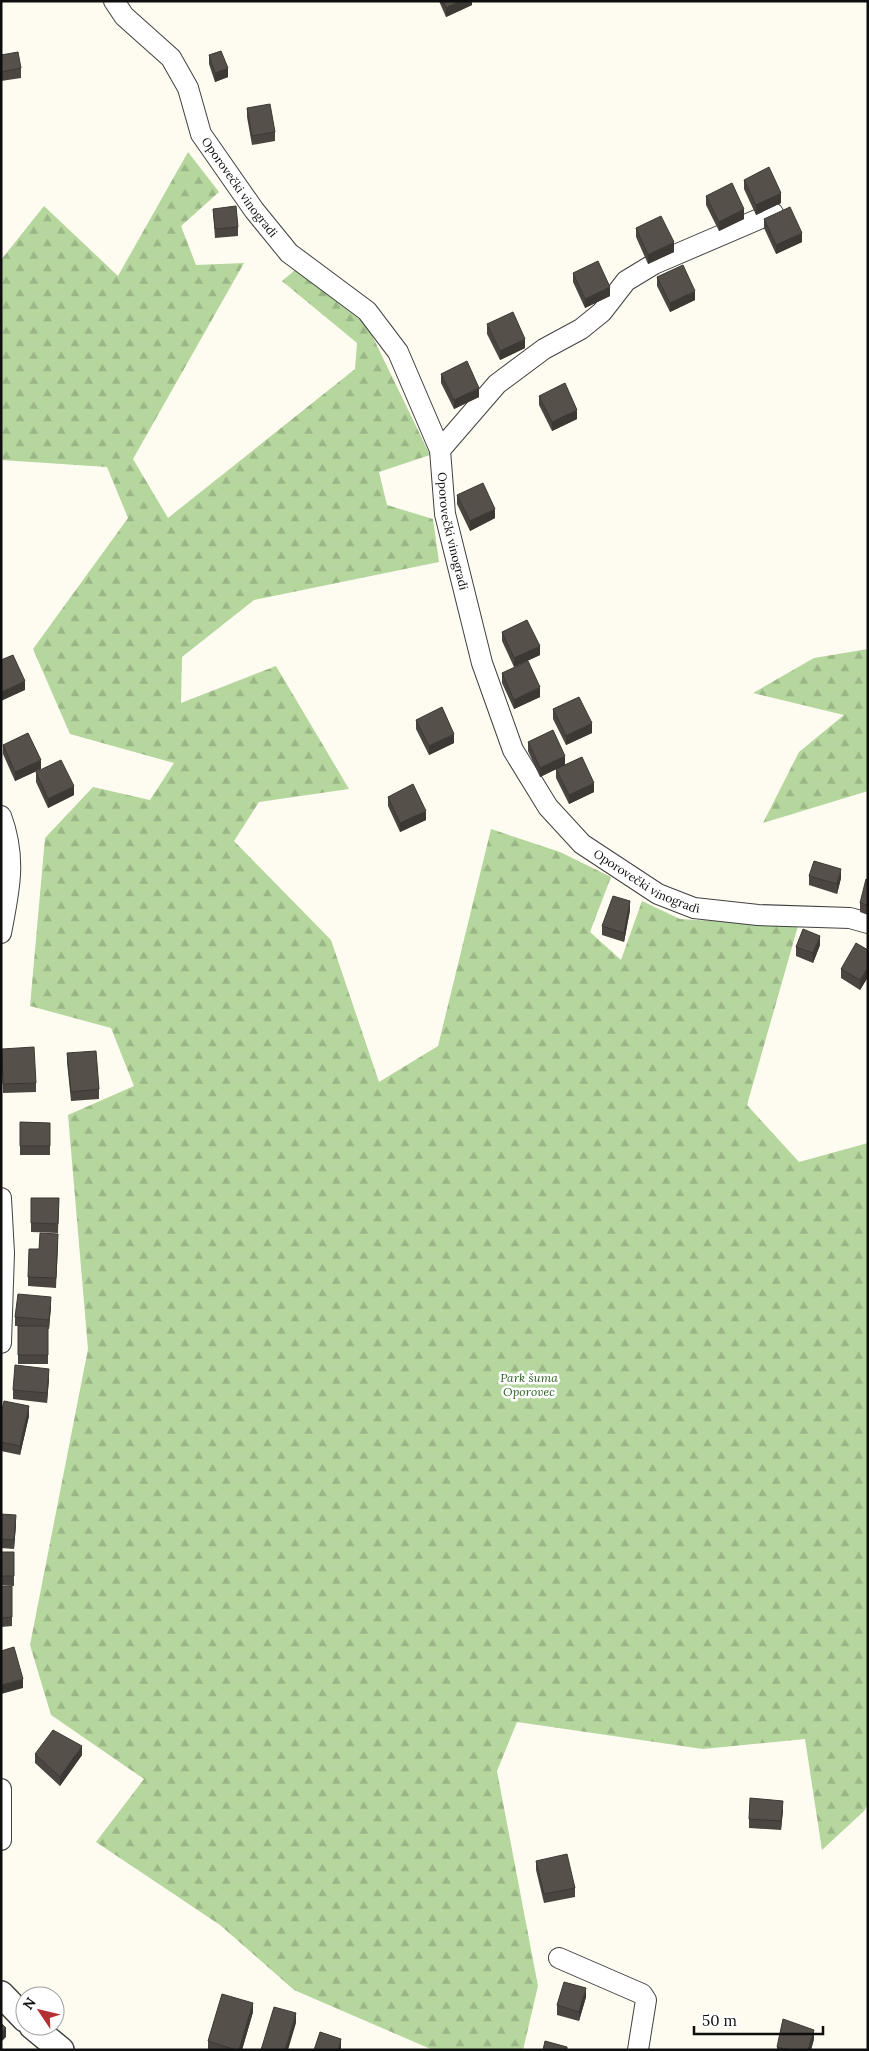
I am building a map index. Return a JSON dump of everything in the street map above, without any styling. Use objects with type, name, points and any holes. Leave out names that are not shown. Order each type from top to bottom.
[{"type":"street","name":"Oporovečki vinogradi","points":[[114,1],[124,16],[172,58],[188,88],[201,134],[254,210],[289,253],[367,311],[398,352],[440,450],[445,514],[482,663],[513,750],[548,807],[582,844],[658,894],[694,908],[758,915],[850,918],[868,923]]},
{"type":"street","points":[[440,450],[497,384],[544,349],[581,329],[602,312],[626,281],[654,264],[773,213]]},
{"type":"street","points":[[1,816],[8,834],[11,878],[1,933]]},
{"type":"street","points":[[1,1198],[4,1253],[1,1342]]},
{"type":"street","points":[[1,1789],[1,1840]]},
{"type":"street","points":[[559,1958],[642,1994],[646,2000],[638,2050]]},
{"type":"street","points":[[1,1994],[15,2009]]},
{"type":"street","points":[[44,2036],[60,2050]]},
{"type":"green space","name":"Park šuma Oporovec","points":[[188,152],[219,192],[181,226],[196,265],[244,263],[133,459],[168,518],[355,369],[357,343],[282,281],[295,270],[367,325],[430,455],[379,472],[387,505],[433,519],[439,562],[254,600],[182,657],[181,703],[276,666],[349,789],[259,802],[234,841],[331,940],[379,1082],[438,1046],[491,829],[560,852],[611,877],[590,932],[621,960],[642,901],[680,919],[798,926],[747,1105],[799,1162],[868,1143],[868,1804],[864,1811],[822,1850],[805,1739],[703,1749],[517,1722],[497,1771],[538,1986],[523,2050],[433,2050],[294,1990],[220,1925],[96,1842],[144,1779],[51,1715],[30,1645],[88,1349],[68,1115],[134,1086],[111,1028],[30,1006],[45,838],[93,787],[150,800],[174,763],[70,734],[33,649],[128,518],[107,467],[1,460],[1,260],[44,206],[118,276]]},
{"type":"green space","points":[[868,649],[868,791],[763,823],[799,752],[844,715],[753,693],[814,658]]},
{"type":"building","points":[[443,1],[460,1],[446,8]]},
{"type":"building","points":[[221,51],[228,68],[215,73],[209,55]]},
{"type":"building","points":[[18,52],[21,68],[1,72],[1,55]]},
{"type":"building","points":[[270,104],[275,132],[252,136],[247,108]]},
{"type":"building","points":[[769,167],[781,193],[756,205],[744,180]]},
{"type":"building","points":[[732,183],[744,209],[719,222],[706,196]]},
{"type":"building","points":[[236,206],[238,227],[215,229],[213,209]]},
{"type":"building","points":[[790,207],[802,233],[776,245],[764,219]]},
{"type":"building","points":[[661,216],[674,242],[648,255],[636,228]]},
{"type":"building","points":[[598,261],[610,287],[585,299],[573,273]]},
{"type":"building","points":[[683,265],[695,291],[670,303],[657,277]]},
{"type":"building","points":[[513,312],[525,339],[500,351],[487,324]]},
{"type":"building","points":[[467,361],[479,388],[454,400],[441,374]]},
{"type":"building","points":[[565,383],[577,410],[552,422],[539,396]]},
{"type":"building","points":[[483,483],[495,509],[470,521],[457,495]]},
{"type":"building","points":[[527,620],[540,646],[514,658],[502,632]]},
{"type":"building","points":[[13,655],[25,681],[1,692],[1,660]]},
{"type":"building","points":[[528,661],[540,687],[514,700],[502,673]]},
{"type":"building","points":[[579,697],[592,723],[566,736],[553,709]]},
{"type":"building","points":[[442,707],[454,734],[429,746],[416,720]]},
{"type":"building","points":[[553,730],[565,756],[540,768],[528,742]]},
{"type":"building","points":[[28,733],[41,760],[15,772],[3,745]]},
{"type":"building","points":[[582,757],[594,783],[569,795],[556,769]]},
{"type":"building","points":[[61,760],[74,786],[48,799],[36,772]]},
{"type":"building","points":[[413,784],[426,811],[400,823],[388,797]]},
{"type":"building","points":[[814,861],[841,869],[837,884],[809,876]]},
{"type":"building","points":[[866,879],[868,880],[868,905],[860,903]]},
{"type":"building","points":[[613,896],[630,901],[624,933],[602,926]]},
{"type":"building","points":[[803,929],[820,936],[813,953],[796,947]]},
{"type":"building","points":[[856,943],[868,950],[868,968],[860,980],[841,969]]},
{"type":"building","points":[[34,1047],[36,1083],[3,1084],[2,1049]]},
{"type":"building","points":[[96,1051],[99,1089],[71,1092],[67,1053]]},
{"type":"building","points":[[20,1122],[50,1123],[50,1146],[20,1146]]},
{"type":"building","points":[[31,1198],[59,1198],[58,1224],[31,1223]]},
{"type":"building","points":[[40,1233],[58,1234],[56,1278],[28,1277],[29,1249],[39,1249]]},
{"type":"building","points":[[18,1294],[51,1297],[49,1320],[15,1317]]},
{"type":"building","points":[[18,1326],[48,1326],[48,1355],[18,1355]]},
{"type":"building","points":[[15,1365],[49,1369],[47,1393],[13,1390]]},
{"type":"building","points":[[4,1401],[29,1406],[20,1446],[1,1442],[1,1414]]},
{"type":"building","points":[[1,1514],[16,1515],[14,1540],[1,1539]]},
{"type":"building","points":[[1,1552],[14,1552],[14,1576],[1,1576]]},
{"type":"building","points":[[1,1586],[12,1586],[12,1617],[1,1618]]},
{"type":"building","points":[[14,1647],[23,1679],[1,1685],[1,1651]]},
{"type":"building","points":[[53,1730],[82,1746],[60,1777],[35,1754]]},
{"type":"building","points":[[750,1798],[783,1801],[781,1821],[749,1819]]},
{"type":"building","points":[[567,1854],[575,1888],[544,1894],[536,1861]]},
{"type":"building","points":[[564,1982],[586,1988],[579,2012],[557,2005]]},
{"type":"building","points":[[222,1994],[253,2003],[239,2050],[208,2041]]},
{"type":"building","points":[[274,2007],[296,2013],[285,2050],[261,2050]]},
{"type":"building","points":[[783,2019],[814,2030],[808,2050],[790,2050],[777,2047]]},
{"type":"building","points":[[1,2023],[6,2028],[1,2033]]},
{"type":"building","points":[[320,2032],[341,2039],[338,2050],[314,2050]]},
{"type":"building","points":[[545,2041],[567,2047],[567,2050],[543,2050]]}]
